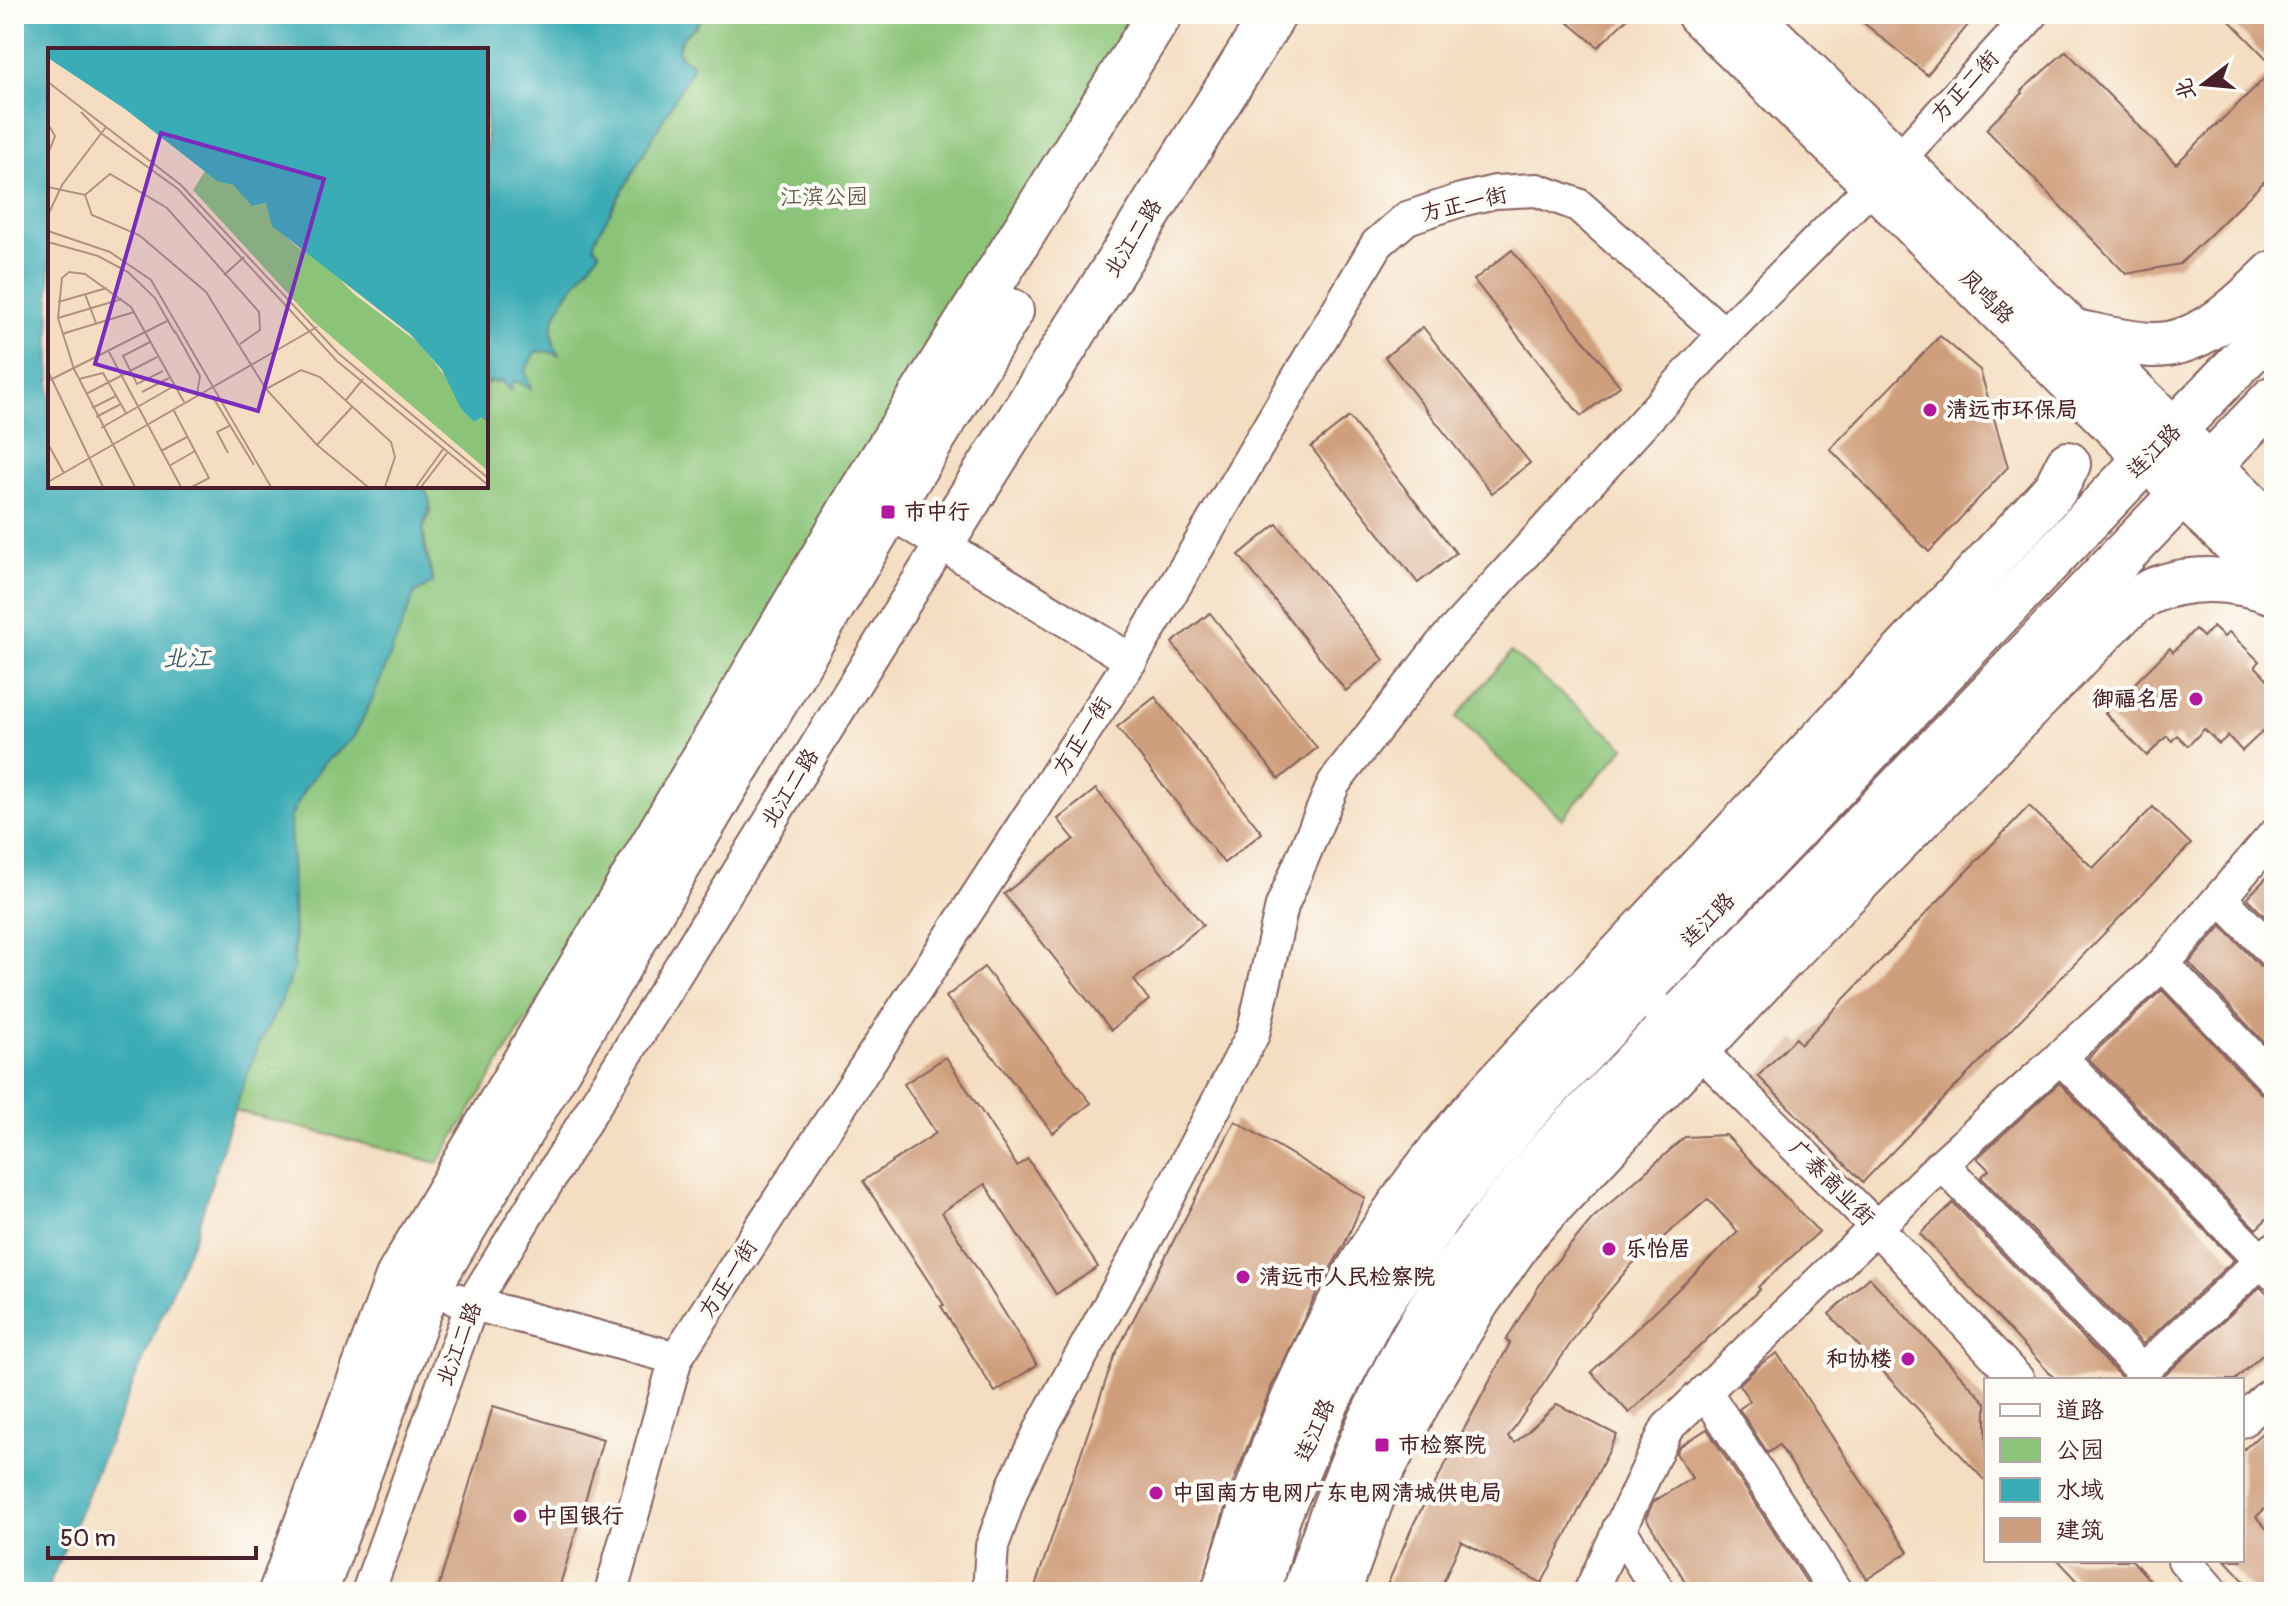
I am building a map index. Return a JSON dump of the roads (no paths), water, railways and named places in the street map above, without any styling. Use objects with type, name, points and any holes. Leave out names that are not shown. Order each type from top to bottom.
[{"type":"main road","points":[[281,1592],[413,1282],[1160,14]]},
{"type":"main road","points":[[874,503],[1192,14]]},
{"type":"main road","name":"北江二路","points":[[941,544],[1274,14]]},
{"type":"main road","name":"凤鸣路","points":[[1699,14],[1887,172]]},
{"type":"main road","name":"凤鸣路","points":[[1748,14],[1887,172],[2196,480],[2274,580]]},
{"type":"main road","points":[[2045,565],[2065,495],[2068,464],[2068,428],[2060,385],[2059,344],[2154,345],[2190,337],[2232,313],[2274,273]]},
{"type":"main road","name":"连江路","points":[[1258,1592],[1278,1517],[1325,1406],[1372,1315],[1440,1214],[1511,1128],[2274,327]]},
{"type":"main road","points":[[1338,1592],[1382,1470],[1477,1302],[1526,1232],[1685,1037],[1707,989],[2274,398]]},
{"type":"main road","name":"连江路","points":[[1224,1592],[1262,1473],[1315,1354],[1346,1292],[1393,1214],[1443,1146],[1506,1074],[2040,506],[2056,488],[2068,464]]},
{"type":"main road","name":"凤鸣路","points":[[2196,480],[2274,529]]},
{"type":"main road","points":[[1305,1592],[1324,1533],[1363,1437],[1405,1351],[1445,1285],[1501,1209],[1550,1151],[1787,954],[2122,612],[2148,594],[2173,585],[2204,580],[2239,582],[2274,592]]},
{"type":"main road","points":[[1707,989],[1787,954]]},
{"type":"main road","points":[[315,1592],[413,1282]]},
{"type":"street","name":"方正二街","points":[[1887,172],[2032,14]]},
{"type":"street","points":[[989,1592],[992,1546],[1013,1487],[1045,1421],[1151,1230],[1253,1034],[1282,906],[1334,783],[1441,645],[1724,334],[1887,172]]},
{"type":"street","name":"方正一街","points":[[611,1592],[676,1358],[1131,660],[1377,244],[1407,218],[1495,192],[1537,190],[1578,205],[1724,334]]},
{"type":"street","points":[[874,503],[1131,660]]},
{"type":"street","name":"北江二路","points":[[368,1592],[472,1304],[941,544]]},
{"type":"street","points":[[1590,1592],[1667,1428],[1942,1164],[2163,964],[2274,835]]},
{"type":"street","points":[[2220,898],[2274,953]]},
{"type":"street","points":[[2163,964],[2274,1080]]},
{"type":"street","name":"广泰商业街","points":[[1640,991],[1876,1227],[2016,1378]]},
{"type":"street","points":[[1942,1164],[2142,1371],[2270,1261],[2060,1057]]},
{"type":"street","points":[[413,1282],[472,1304],[676,1358]]},
{"type":"street","points":[[1705,1391],[1836,1592]]},
{"type":"street","points":[[2244,1419],[2274,1391]]},
{"type":"street","points":[[1619,1528],[1659,1592]]},
{"type":"street","points":[[2186,1562],[2212,1592]]},
{"type":"water","name":"北江","points":[[14,14],[694,14],[699,22],[681,39],[678,49],[679,55],[691,63],[692,68],[595,239],[598,254],[562,302],[552,328],[559,355],[535,352],[525,371],[531,389],[515,381],[511,391],[500,380],[488,383],[488,48],[48,48],[48,488],[424,488],[430,506],[423,537],[433,583],[415,593],[373,698],[353,738],[323,764],[305,788],[290,818],[294,968],[280,1004],[259,1043],[234,1110],[196,1233],[46,1592],[14,1592]]},
{"type":"place","name":"清远市环保局","points":[[1930,410]]},
{"type":"place","name":"市中行","points":[[888,512]]},
{"type":"place","name":"御福名居","points":[[2196,699]]},
{"type":"place","name":"乐怡居","points":[[1609,1249]]},
{"type":"place","name":"清远市人民检察院","points":[[1243,1277]]},
{"type":"place","name":"和协楼","points":[[1908,1359]]},
{"type":"place","name":"市检察院","points":[[1382,1445]]},
{"type":"place","name":"中国南方电网广东电网清城供电局","points":[[1156,1493]]},
{"type":"place","name":"中国银行","points":[[520,1516]]},
{"type":"park label","name":"江滨公园","points":[[824,197]]}]
